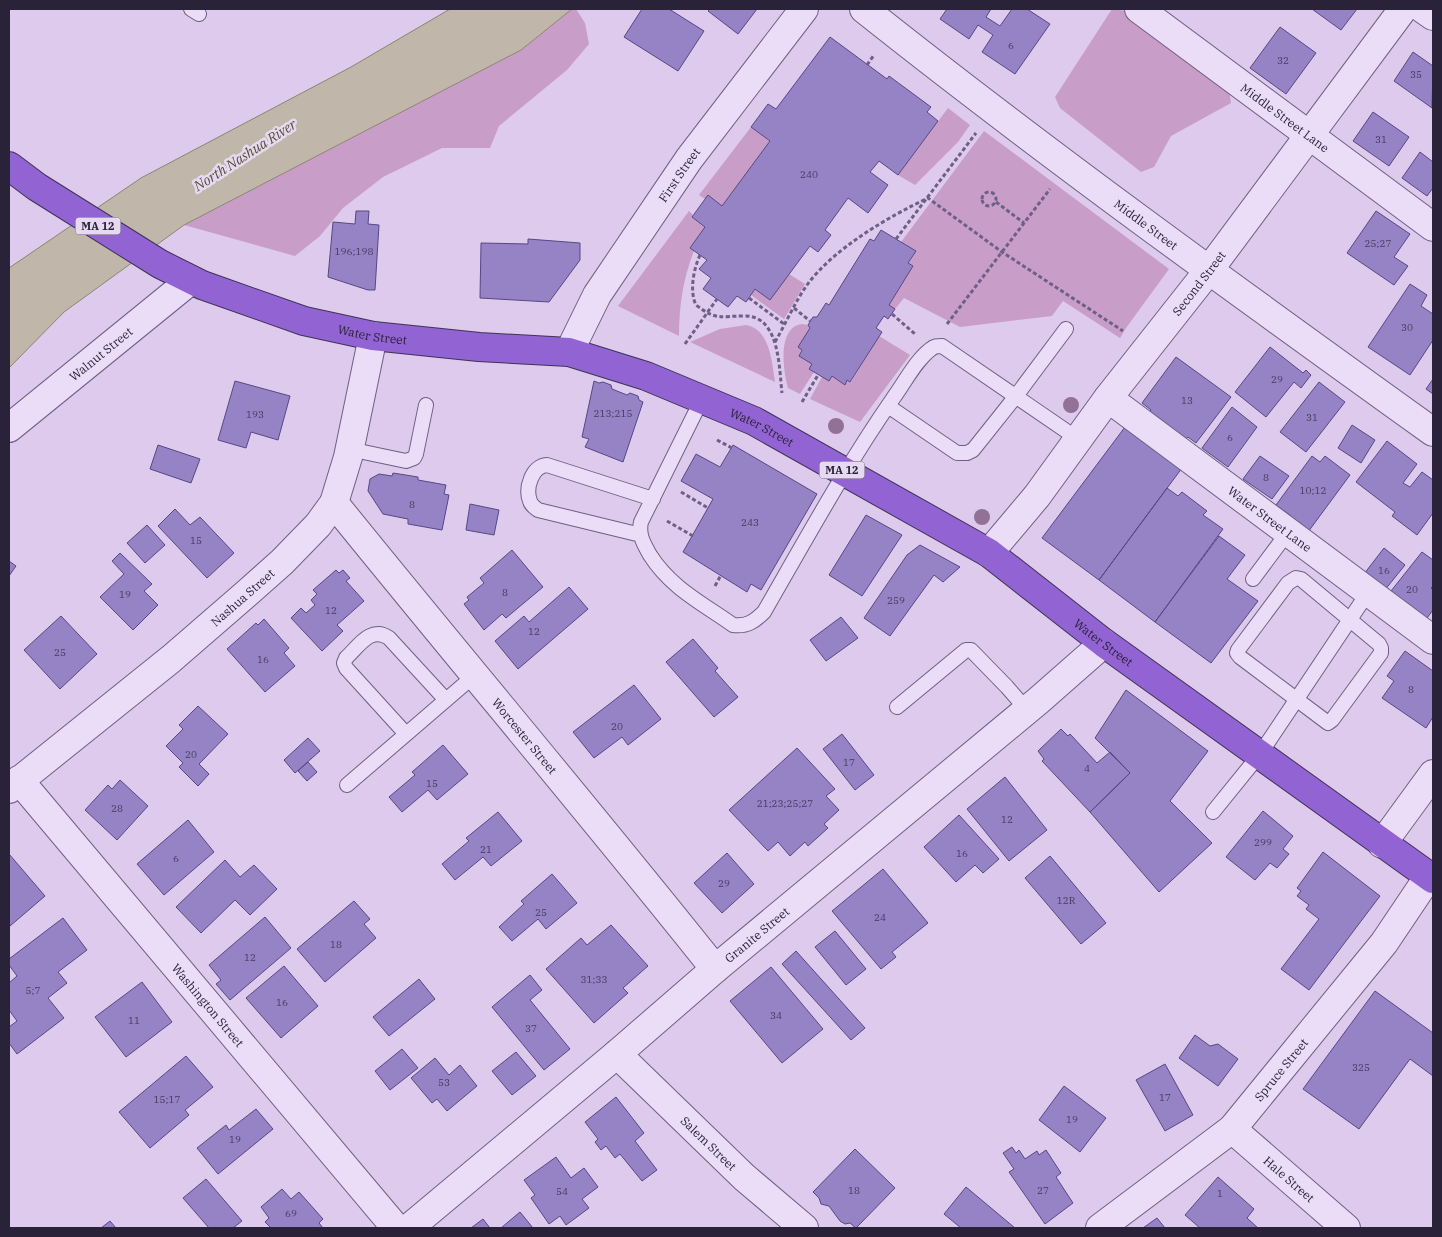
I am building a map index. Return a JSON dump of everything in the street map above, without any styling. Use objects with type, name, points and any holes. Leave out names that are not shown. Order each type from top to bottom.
[{"type":"highway","name":"Water Street","points":[[9,166],[37,187],[160,264],[214,290],[304,321],[373,336],[569,352],[646,376],[754,421],[989,552],[1104,643],[1431,878]]},
{"type":"street","name":"First Street","points":[[569,352],[597,295],[689,159],[804,9]]},
{"type":"street","name":"Middle Street","points":[[864,9],[964,88],[1209,270],[1433,432]]},
{"type":"street","name":"Middle Street Lane","points":[[1139,9],[1433,227]]},
{"type":"street","name":"Second Street","points":[[989,552],[1037,496],[1108,398],[1209,270],[1403,9]]},
{"type":"street","points":[[1423,9],[1433,16]]},
{"type":"street","name":"Walnut Street","points":[[9,428],[192,280]]},
{"type":"street","name":"Nashua Street","points":[[14,785],[171,659],[305,540],[334,503],[349,449],[373,336]]},
{"type":"street","name":"Water Street Lane","points":[[1108,398],[1433,640]]},
{"type":"street","name":"Worcester Street","points":[[334,503],[596,821],[715,969]]},
{"type":"street","name":"Granite Street","points":[[410,1228],[1104,643]]},
{"type":"street","points":[[1382,844],[1433,774]]},
{"type":"street","name":"Washington Street","points":[[14,785],[396,1228]]},
{"type":"street","name":"Spruce Street","points":[[1100,1228],[1232,1130],[1384,944],[1431,878]]},
{"type":"street","name":"Salem Street","points":[[617,1054],[744,1177],[804,1228]]},
{"type":"street","name":"Hale Street","points":[[1232,1130],[1346,1228]]},
{"type":"lane","points":[[888,406],[957,453],[967,453],[973,450],[1066,329]]},
{"type":"lane","points":[[702,399],[650,504],[642,522],[640,536],[656,564],[673,584],[733,625],[741,626],[748,624],[764,612],[845,472],[922,357],[936,346],[942,346],[1078,439]]},
{"type":"lane","points":[[349,449],[406,461],[411,460],[416,454],[426,405]]},
{"type":"lane","points":[[640,536],[538,510],[531,503],[528,493],[533,473],[538,467],[547,465],[650,504]]},
{"type":"lane","points":[[1253,579],[1288,532]]},
{"type":"lane","points":[[1296,578],[1300,579],[1350,619],[1379,644],[1381,648],[1380,653],[1330,722],[1328,723],[1296,700],[1237,653],[1288,583],[1296,578]]},
{"type":"lane","points":[[1213,812],[1260,754],[1369,591]]},
{"type":"lane","points":[[406,734],[346,668],[344,663],[346,658],[370,635],[380,633],[389,638],[446,700]]},
{"type":"lane","points":[[897,707],[966,650],[970,650],[1007,687],[1026,710]]},
{"type":"lane","points":[[346,784],[475,675]]},
{"type":"path","points":[[867,65],[874,55]]},
{"type":"path","points":[[896,239],[978,130]]},
{"type":"path","points":[[892,314],[931,349],[949,321],[1052,186]]},
{"type":"path","points":[[992,192],[996,195],[996,202],[991,206],[986,205],[983,201],[984,194],[992,192]]},
{"type":"path","points":[[928,198],[1002,252],[1128,335]]},
{"type":"path","points":[[775,342],[807,286],[817,274],[844,249],[890,217],[928,198]]},
{"type":"path","points":[[996,202],[1024,223]]},
{"type":"path","points":[[700,255],[695,268],[694,300],[696,305],[716,318],[752,317],[765,325],[775,342],[782,393]]},
{"type":"path","points":[[749,298],[785,325]]},
{"type":"path","points":[[684,344],[716,299]]},
{"type":"path","points":[[794,308],[810,321]]},
{"type":"path","points":[[802,402],[818,374]]},
{"type":"path","points":[[662,481],[708,508]]},
{"type":"path","points":[[650,504],[693,536]]},
{"type":"shaded area","points":[[572,9],[576,9],[585,23],[589,44],[567,70],[499,126],[490,148],[442,148],[383,177],[343,208],[320,236],[295,256],[184,225],[521,50]]},
{"type":"shaded area","points":[[1112,9],[1126,11],[1229,90],[1231,103],[1171,136],[1154,167],[1141,172],[1060,108],[1055,97]]},
{"type":"shaded area","points":[[948,108],[970,125],[958,142],[915,185],[898,175]]},
{"type":"shaded area","points":[[751,127],[770,141],[722,206],[708,196],[705,199],[699,195]]},
{"type":"shaded area","points":[[984,131],[1169,269],[1120,338],[1063,301],[1052,316],[960,327],[904,298],[895,309],[889,305],[913,266],[908,263],[916,251],[901,242]]},
{"type":"shaded area","points":[[689,211],[693,215],[692,217],[705,227],[690,248],[694,251],[682,293],[679,336],[618,306]]},
{"type":"shaded area","points":[[789,274],[805,284],[784,319],[751,295],[755,289],[770,299]]},
{"type":"shaded area","points":[[802,324],[808,325],[810,328],[799,355],[812,364],[809,369],[814,372],[800,394],[788,388],[784,351],[785,341],[789,333],[794,327]]},
{"type":"shaded area","points":[[746,325],[754,328],[765,340],[771,356],[775,382],[690,342],[720,329]]},
{"type":"shaded area","points":[[879,336],[910,355],[860,422],[810,399],[822,377],[832,376],[845,385],[847,380],[851,382]]},
{"type":"water","name":"North Nashua River","points":[[450,9],[572,9],[521,50],[184,225],[64,312],[9,368],[9,268],[141,178],[351,67]]},
{"type":"building","points":[[642,9],[669,9],[704,31],[678,71],[624,37]]},
{"type":"building","points":[[710,9],[757,9],[738,34],[708,11]]},
{"type":"building","points":[[947,9],[991,9],[986,17],[1000,26],[1012,9],[1027,9],[1050,24],[1015,74],[982,52],[993,35],[978,25],[969,39],[940,19]]},
{"type":"building","points":[[1312,9],[1357,9],[1341,30]]},
{"type":"building","points":[[1280,27],[1316,53],[1286,94],[1250,68]]},
{"type":"building","points":[[830,37],[887,79],[889,76],[931,107],[927,112],[938,121],[898,175],[879,161],[870,172],[888,185],[868,213],[848,198],[825,230],[831,235],[818,252],[810,246],[770,300],[755,289],[746,302],[737,296],[728,307],[703,289],[711,278],[699,269],[707,260],[690,248],[705,227],[692,217],[708,195],[722,206],[770,141],[751,127],[768,104],[776,109]]},
{"type":"building","points":[[1413,52],[1433,66],[1432,108],[1394,81]]},
{"type":"building","points":[[1373,112],[1409,137],[1389,166],[1353,141]]},
{"type":"building","points":[[1420,152],[1433,162],[1433,188],[1427,196],[1402,178]]},
{"type":"building","points":[[356,211],[369,211],[368,224],[379,225],[375,290],[368,290],[328,277],[333,222],[355,224]]},
{"type":"building","points":[[1376,211],[1410,234],[1394,257],[1408,266],[1394,285],[1347,253]]},
{"type":"building","points":[[881,230],[916,251],[908,263],[913,266],[889,305],[895,309],[888,319],[884,316],[876,328],[882,332],[850,382],[847,380],[845,385],[832,376],[829,381],[809,369],[812,364],[799,356],[802,350],[798,347],[810,328],[808,325],[813,317],[817,317],[826,303],[829,305],[870,239],[874,241]]},
{"type":"building","points":[[528,239],[580,243],[580,260],[549,302],[480,298],[481,243],[528,244]]},
{"type":"building","points":[[1410,284],[1427,295],[1421,306],[1433,314],[1433,340],[1410,375],[1368,347]]},
{"type":"building","points":[[1270,347],[1303,373],[1306,370],[1311,375],[1301,388],[1294,382],[1266,417],[1235,392]]},
{"type":"building","points":[[1176,357],[1231,397],[1196,443],[1188,437],[1184,441],[1148,414],[1151,410],[1142,403]]},
{"type":"building","points":[[1433,379],[1433,394],[1426,389]]},
{"type":"building","points":[[235,381],[290,396],[278,440],[251,432],[246,448],[218,440]]},
{"type":"building","points":[[594,381],[611,385],[612,389],[627,395],[630,393],[638,396],[639,400],[643,402],[623,462],[585,447],[589,439],[582,437]]},
{"type":"building","points":[[1319,382],[1345,402],[1306,452],[1280,432]]},
{"type":"building","points":[[1232,407],[1257,427],[1228,467],[1202,448]]},
{"type":"building","points":[[1352,425],[1375,440],[1361,463],[1338,448]]},
{"type":"building","points":[[1125,427],[1182,468],[1099,580],[1042,538]]},
{"type":"building","points":[[1387,441],[1417,464],[1403,483],[1410,487],[1422,472],[1433,480],[1433,513],[1417,535],[1392,516],[1395,512],[1356,482]]},
{"type":"building","points":[[158,445],[200,459],[191,483],[150,469]]},
{"type":"building","points":[[733,445],[817,494],[761,590],[751,584],[747,592],[683,552],[713,499],[681,481],[696,454],[720,467]]},
{"type":"building","points":[[1260,456],[1289,476],[1272,499],[1243,479]]},
{"type":"building","points":[[1312,456],[1320,462],[1325,456],[1350,475],[1308,532],[1289,519],[1291,516],[1276,505]]},
{"type":"building","points":[[393,473],[418,477],[418,480],[446,485],[444,494],[449,495],[442,530],[408,524],[408,519],[383,514],[368,491],[370,479],[379,474],[392,476]]},
{"type":"building","points":[[1167,488],[1178,496],[1182,492],[1207,511],[1203,515],[1223,529],[1155,622],[1099,580]]},
{"type":"building","points":[[470,504],[499,510],[494,535],[466,530]]},
{"type":"building","points":[[175,509],[190,525],[200,517],[234,553],[207,578],[158,526]]},
{"type":"building","points":[[866,515],[902,535],[862,596],[829,575]]},
{"type":"building","points":[[147,525],[165,545],[145,563],[127,543]]},
{"type":"building","points":[[1219,536],[1245,555],[1227,579],[1258,601],[1211,663],[1155,622]]},
{"type":"building","points":[[920,545],[960,567],[943,582],[934,575],[890,636],[864,618],[907,555]]},
{"type":"building","points":[[1384,548],[1405,565],[1384,591],[1364,574]]},
{"type":"building","points":[[512,550],[543,587],[506,618],[502,614],[484,630],[464,604],[469,600],[467,597],[484,583],[480,578]]},
{"type":"building","points":[[1422,552],[1433,560],[1433,586],[1431,588],[1433,590],[1433,610],[1421,626],[1389,601],[1395,594],[1391,591]]},
{"type":"building","points":[[120,553],[152,584],[144,591],[158,605],[133,630],[100,597],[124,574],[112,561]]},
{"type":"building","points":[[9,561],[16,566],[9,576]]},
{"type":"building","points":[[336,570],[339,573],[343,570],[350,578],[346,581],[364,601],[337,625],[343,631],[322,651],[291,618],[301,608],[306,613],[315,605],[311,600],[317,594],[313,590]]},
{"type":"building","points":[[569,587],[588,609],[518,669],[495,641],[524,616],[529,622]]},
{"type":"building","points":[[61,616],[97,654],[60,689],[24,650]]},
{"type":"building","points":[[841,617],[858,638],[826,661],[810,640]]},
{"type":"building","points":[[264,619],[289,648],[284,653],[295,666],[265,692],[227,649],[256,623],[258,625]]},
{"type":"building","points":[[693,639],[718,668],[715,671],[738,697],[714,717],[666,662]]},
{"type":"building","points":[[1405,651],[1433,671],[1433,717],[1426,728],[1382,698],[1394,681],[1387,676]]},
{"type":"building","points":[[634,685],[661,719],[628,745],[622,737],[594,758],[573,732]]},
{"type":"building","points":[[1126,690],[1208,751],[1170,801],[1212,843],[1159,892],[1090,812],[1130,773],[1095,738]]},
{"type":"building","points":[[198,706],[228,734],[199,764],[209,774],[198,786],[179,767],[183,763],[166,746],[183,729],[179,725]]},
{"type":"building","points":[[1061,729],[1068,736],[1070,734],[1097,763],[1110,752],[1130,773],[1090,812],[1042,761],[1044,759],[1038,751]]},
{"type":"building","points":[[842,734],[874,775],[855,790],[823,749]]},
{"type":"building","points":[[308,738],[320,751],[295,773],[284,760]]},
{"type":"building","points":[[443,745],[468,774],[437,800],[428,790],[402,812],[389,797],[415,775],[412,772]]},
{"type":"building","points":[[797,748],[835,789],[826,796],[839,810],[824,824],[828,828],[808,846],[805,842],[790,856],[778,842],[768,851],[729,810]]},
{"type":"building","points":[[308,762],[317,772],[307,781],[298,771]]},
{"type":"building","points":[[1005,777],[1047,830],[1009,861],[967,809]]},
{"type":"building","points":[[120,780],[148,806],[117,840],[85,810],[108,785],[112,789]]},
{"type":"building","points":[[1263,811],[1293,836],[1283,849],[1289,854],[1277,868],[1270,863],[1255,880],[1226,857]]},
{"type":"building","points":[[498,812],[522,841],[491,866],[483,857],[455,880],[442,864],[469,841],[466,838]]},
{"type":"building","points":[[959,815],[999,859],[983,873],[975,865],[956,882],[924,847]]},
{"type":"building","points":[[188,820],[214,852],[164,895],[137,864]]},
{"type":"building","points":[[1323,852],[1380,896],[1309,990],[1281,969],[1319,919],[1306,909],[1309,905],[1297,896],[1301,891],[1297,888]]},
{"type":"building","points":[[727,853],[754,884],[722,913],[694,883]]},
{"type":"building","points":[[9,854],[45,896],[10,926],[9,924]]},
{"type":"building","points":[[1050,856],[1106,923],[1081,944],[1025,878]]},
{"type":"building","points":[[225,860],[240,877],[254,865],[277,889],[250,915],[235,900],[201,933],[176,907]]},
{"type":"building","points":[[883,869],[928,923],[892,952],[896,957],[881,969],[832,911]]},
{"type":"building","points":[[552,874],[577,903],[546,929],[538,919],[512,941],[499,927],[524,904],[521,901]]},
{"type":"building","points":[[354,901],[370,919],[364,924],[376,938],[325,982],[297,949]]},
{"type":"building","points":[[265,917],[291,948],[230,1000],[216,984],[221,980],[209,965]]},
{"type":"building","points":[[63,918],[87,950],[58,972],[67,983],[48,998],[64,1018],[17,1054],[9,1043],[9,1027],[17,1021],[9,1010],[9,983],[17,976],[9,965],[9,959]]},
{"type":"building","points":[[611,925],[648,966],[623,988],[628,993],[594,1023],[546,969],[581,938],[587,945]]},
{"type":"building","points":[[835,931],[866,969],[846,985],[815,947]]},
{"type":"building","points":[[796,951],[865,1028],[851,1040],[782,964]]},
{"type":"building","points":[[284,966],[318,1006],[281,1038],[246,998]]},
{"type":"building","points":[[771,967],[823,1029],[782,1063],[730,1001]]},
{"type":"building","points":[[530,975],[542,990],[530,1000],[570,1049],[544,1070],[492,1007]]},
{"type":"building","points":[[419,979],[435,999],[389,1036],[373,1017]]},
{"type":"building","points":[[142,982],[172,1022],[126,1057],[95,1017]]},
{"type":"building","points":[[1375,991],[1433,1033],[1433,1076],[1410,1059],[1359,1129],[1303,1089]]},
{"type":"building","points":[[1195,1035],[1210,1046],[1218,1044],[1238,1059],[1218,1086],[1179,1058]]},
{"type":"building","points":[[402,1049],[418,1068],[390,1090],[375,1071]]},
{"type":"building","points":[[516,1052],[536,1076],[512,1095],[492,1071]]},
{"type":"building","points":[[186,1056],[213,1087],[185,1110],[189,1115],[150,1148],[119,1112]]},
{"type":"building","points":[[435,1058],[449,1075],[460,1065],[477,1086],[447,1111],[437,1099],[432,1103],[411,1078]]},
{"type":"building","points":[[1165,1064],[1193,1115],[1165,1131],[1136,1080]]},
{"type":"building","points":[[1064,1086],[1106,1118],[1080,1152],[1039,1120]]},
{"type":"building","points":[[616,1097],[644,1133],[635,1141],[657,1170],[642,1181],[620,1154],[615,1158],[606,1146],[601,1150],[595,1142],[598,1139],[585,1122]]},
{"type":"building","points":[[256,1109],[273,1129],[218,1174],[197,1148],[226,1125],[229,1130]]},
{"type":"building","points":[[1012,1147],[1016,1153],[1019,1150],[1025,1159],[1037,1151],[1039,1155],[1046,1150],[1061,1173],[1056,1177],[1073,1203],[1045,1224],[1009,1172],[1014,1169],[1003,1153]]},
{"type":"building","points":[[855,1149],[895,1188],[856,1228],[850,1223],[845,1224],[840,1221],[829,1206],[821,1204],[819,1198],[813,1192]]},
{"type":"building","points":[[556,1157],[571,1178],[584,1168],[598,1187],[582,1199],[589,1208],[566,1225],[560,1216],[549,1224],[531,1198],[535,1195],[524,1180]]},
{"type":"building","points":[[1218,1177],[1254,1209],[1247,1218],[1258,1228],[1200,1228],[1185,1215]]},
{"type":"building","points":[[206,1179],[242,1221],[233,1228],[209,1228],[183,1198]]},
{"type":"building","points":[[966,1187],[1015,1228],[961,1228],[944,1214]]},
{"type":"building","points":[[282,1189],[291,1199],[299,1192],[323,1219],[319,1223],[323,1228],[271,1228],[265,1222],[269,1218],[261,1207]]},
{"type":"building","points":[[520,1212],[533,1228],[501,1228]]},
{"type":"building","points":[[1157,1218],[1165,1228],[1143,1228]]},
{"type":"building","points":[[483,1219],[490,1228],[471,1228]]},
{"type":"building","points":[[110,1221],[116,1228],[101,1228]]}]
